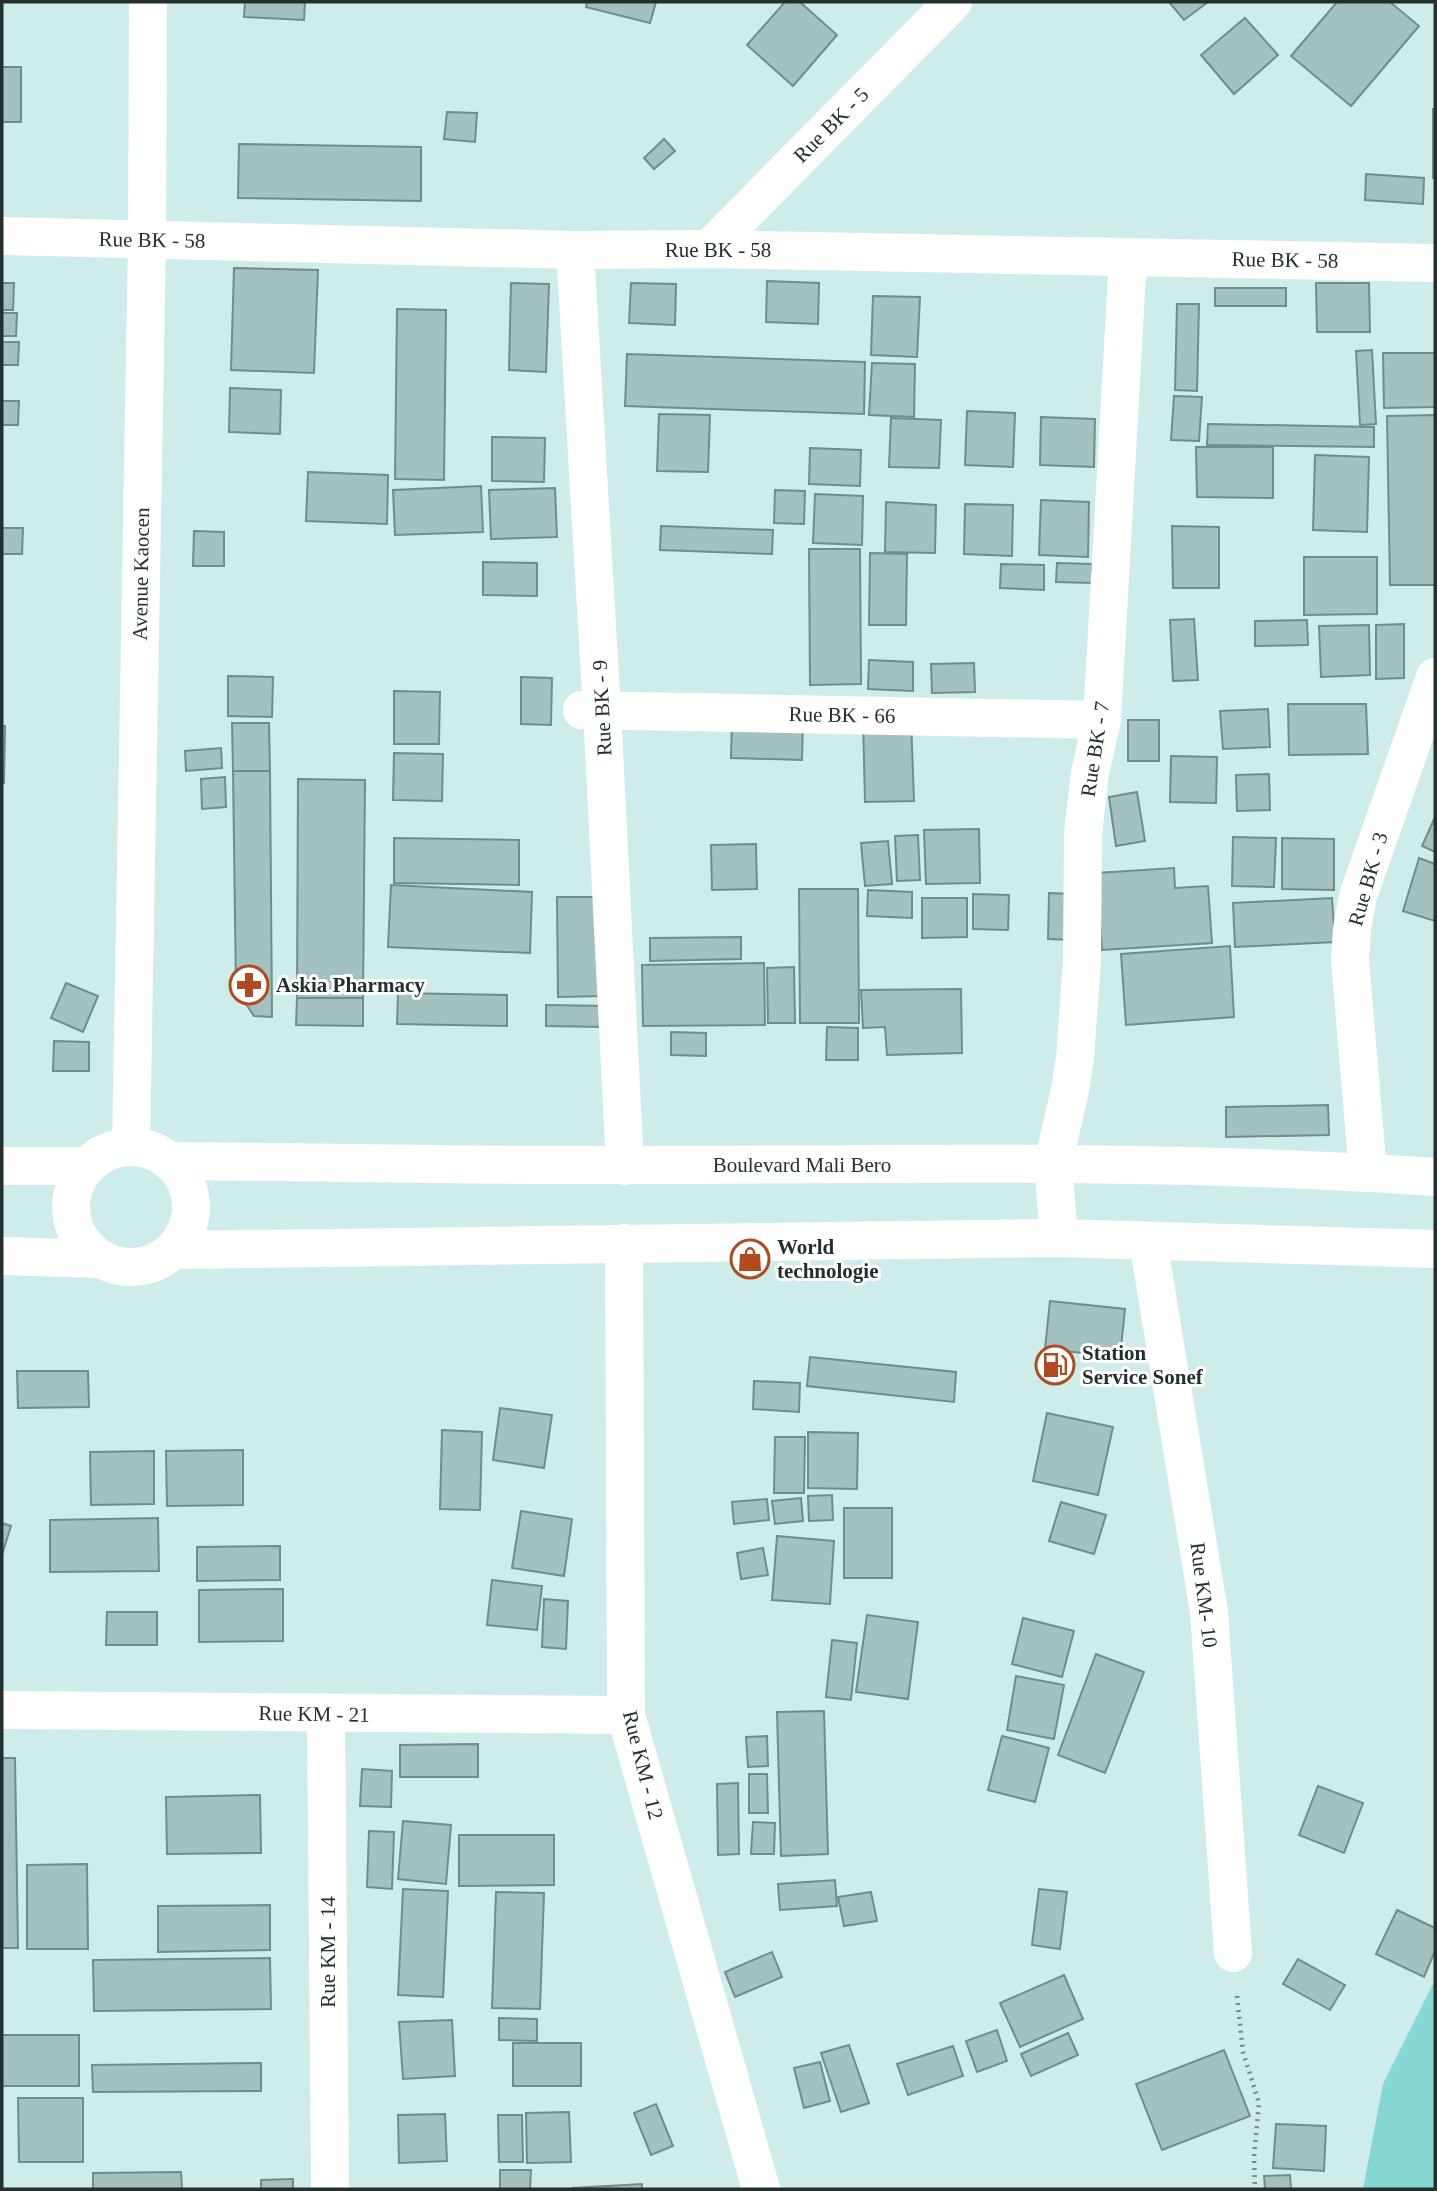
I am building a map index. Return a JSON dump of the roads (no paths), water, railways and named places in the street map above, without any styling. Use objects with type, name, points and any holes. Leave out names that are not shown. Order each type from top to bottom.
[{"type":"street","name":"Avenue Kaocen","points":[[131,1147],[147,239],[148,2]]},
{"type":"street","name":"Rue BK - 5","points":[[709,249],[953,2]]},
{"type":"street","name":"Rue BK - 58","points":[[2,236],[575,250],[709,249],[1435,263]]},
{"type":"street","name":"Rue BK - 9","points":[[575,250],[592,710],[625,1166]]},
{"type":"street","name":"Rue BK - 7","points":[[1059,1238],[1053,1164],[1075,1058],[1082,961],[1083,833],[1090,773],[1102,720],[1128,257]]},
{"type":"street","name":"Rue BK - 3","points":[[1368,1173],[1350,960],[1352,929],[1358,896],[1435,677]]},
{"type":"street","name":"Rue BK - 66","points":[[592,710],[1102,720]]},
{"type":"street","points":[[2,1255],[102,1259],[132,1267],[157,1261],[173,1250],[185,1234],[191,1211],[189,1188],[183,1176],[169,1161],[148,1149],[131,1147],[111,1150],[87,1166],[76,1184],[71,1204],[72,1216],[80,1237],[88,1248],[102,1259]]},
{"type":"street","name":"Boulevard Mali Bero","points":[[169,1161],[625,1166],[1053,1164],[1435,1177]]},
{"type":"street","points":[[2,1166],[87,1166]]},
{"type":"street","points":[[173,1250],[1059,1238],[1435,1249]]},
{"type":"street","name":"Rue KM- 10","points":[[1147,1241],[1209,1612],[1233,1953]]},
{"type":"street","name":"Rue KM - 12","points":[[624,1243],[626,1715],[761,2189]]},
{"type":"street","name":"Rue KM - 21","points":[[2,1710],[626,1715]]},
{"type":"street","name":"Rue KM - 14","points":[[327,1714],[330,2189]]},
{"type":"place","name":"Askia Pharmacy","points":[[249,985]]},
{"type":"place","name":"World technologie","points":[[750,1259]]},
{"type":"place","name":"Station Service Sonef","points":[[1055,1365]]}]
